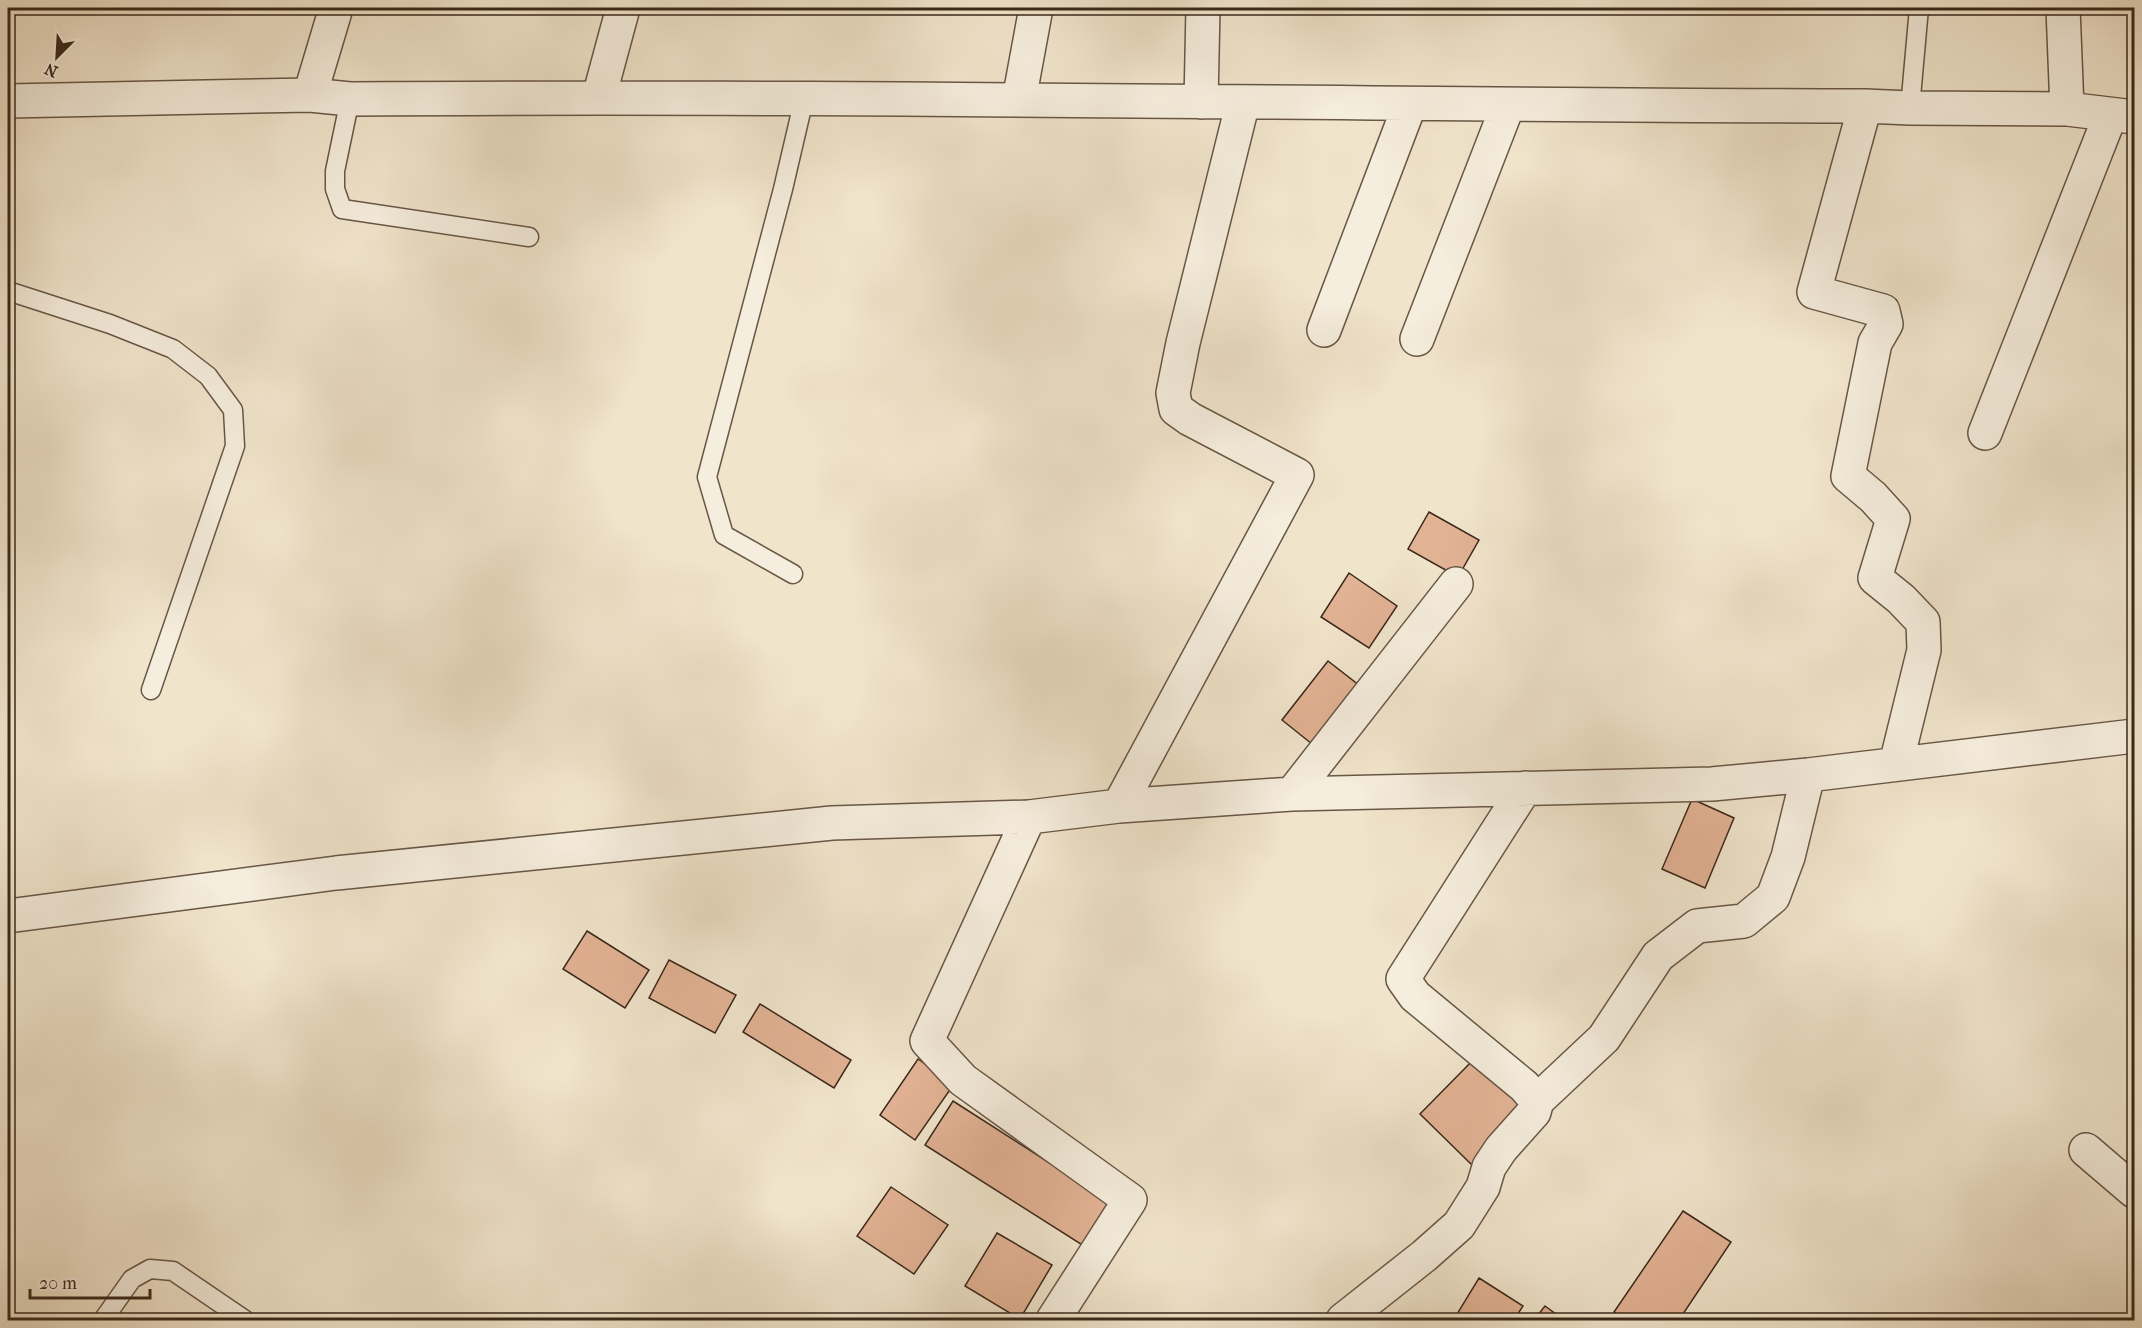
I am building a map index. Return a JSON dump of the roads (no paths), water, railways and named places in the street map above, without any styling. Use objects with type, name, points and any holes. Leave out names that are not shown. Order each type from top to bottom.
[{"type":"street","points":[[310,94],[336,8]]},
{"type":"street","points":[[599,97],[623,8]]},
{"type":"street","points":[[1019,100],[1036,8]]},
{"type":"street","points":[[1201,102],[1203,8]]},
{"type":"street","points":[[2063,8],[2067,109]]},
{"type":"street","points":[[8,101],[310,94],[350,99],[599,97],[1865,106],[2067,109],[2122,116],[1985,433]]},
{"type":"street","points":[[1119,806],[1298,475],[1190,419],[1176,409],[1173,393],[1183,343],[1243,102]]},
{"type":"street","points":[[1324,330],[1410,104]]},
{"type":"street","points":[[1417,339],[1508,105]]},
{"type":"street","points":[[1865,106],[1814,292],[1883,311],[1886,324],[1875,344],[1848,476],[1873,497],[1893,519],[1875,578],[1901,599],[1923,622],[1924,650],[1896,764]]},
{"type":"street","points":[[1292,794],[1456,584]]},
{"type":"street","points":[[8,916],[336,873],[832,824],[1029,817],[1119,806],[1292,794],[1712,784],[2134,736]]},
{"type":"street","points":[[1343,1320],[1424,1256],[1459,1225],[1483,1187],[1489,1167],[1501,1149],[1534,1112],[1537,1101],[1604,1038],[1658,956],[1697,926],[1744,921],[1773,897],[1788,857],[1808,774]]},
{"type":"street","points":[[1525,788],[1403,979],[1415,996],[1524,1086],[1537,1101]]},
{"type":"street","points":[[1029,817],[927,1041],[963,1080],[1130,1200],[1053,1320]]},
{"type":"street","points":[[2086,1150],[2134,1191]]},
{"type":"lane","points":[[1910,108],[1919,8]]},
{"type":"lane","points":[[350,99],[335,171],[335,189],[342,209],[529,237]]},
{"type":"lane","points":[[793,574],[724,535],[706,477],[783,189],[804,99]]},
{"type":"lane","points":[[8,291],[110,324],[173,349],[208,376],[233,410],[235,446],[151,690]]},
{"type":"lane","points":[[103,1320],[132,1279],[150,1269],[173,1271],[245,1320]]}]
